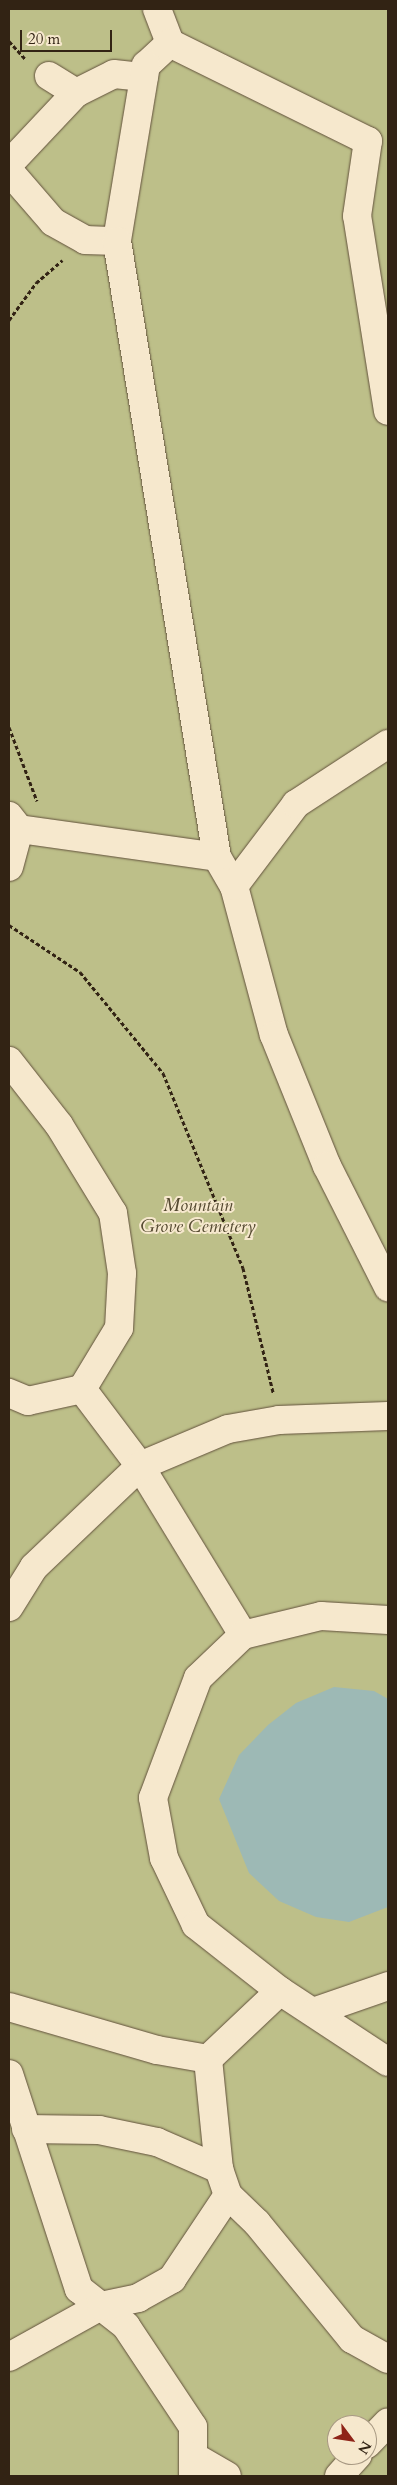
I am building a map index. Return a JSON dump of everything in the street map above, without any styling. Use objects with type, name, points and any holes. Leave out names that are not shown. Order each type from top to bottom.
[{"type":"lane","points":[[157,9],[170,42],[368,141],[357,216],[388,411]]},
{"type":"lane","points":[[170,42],[146,65],[117,241],[217,857],[234,886],[274,1035],[327,1166],[388,1287]]},
{"type":"lane","points":[[9,164],[76,93],[114,74],[144,78]]},
{"type":"lane","points":[[49,76],[76,93]]},
{"type":"lane","points":[[9,171],[53,222],[85,240],[117,241]]},
{"type":"lane","points":[[234,886],[296,804],[388,744]]},
{"type":"lane","points":[[9,867],[14,823],[48,833],[217,857]]},
{"type":"lane","points":[[9,1061],[59,1125],[113,1213],[122,1273],[119,1328],[82,1389],[28,1401],[9,1393]]},
{"type":"lane","points":[[82,1389],[140,1466],[243,1635]]},
{"type":"lane","points":[[9,1607],[34,1567],[140,1466],[228,1429],[279,1420],[388,1416]]},
{"type":"lane","points":[[388,1620],[321,1616],[243,1635],[198,1678],[153,1798],[164,1858],[196,1925],[280,1991],[316,2012],[388,2062]]},
{"type":"lane","points":[[316,2012],[388,1986]]},
{"type":"lane","points":[[208,2059],[280,1991]]},
{"type":"lane","points":[[9,2007],[157,2050],[208,2059]]},
{"type":"lane","points":[[208,2059],[218,2169],[228,2195],[257,2223],[352,2339],[388,2358]]},
{"type":"lane","points":[[9,2074],[79,2290],[126,2326],[193,2427],[193,2466],[227,2476]]},
{"type":"lane","points":[[26,2129],[108,2132],[157,2142],[218,2169]]},
{"type":"lane","points":[[9,2357],[101,2306],[138,2298],[172,2279],[228,2195]]},
{"type":"lane","points":[[377,2434],[388,2422]]},
{"type":"lane","points":[[339,2476],[349,2465]]},
{"type":"path","points":[[9,320],[36,283],[85,240]]},
{"type":"path","points":[[9,727],[48,833]]},
{"type":"path","points":[[9,925],[80,972],[164,1073],[243,1268],[279,1420]]},
{"type":"green space","name":"Mountain Grove Cemetery","points":[[9,9],[388,9],[388,2476],[9,2476]]},
{"type":"water","points":[[334,1687],[374,1691],[388,1699],[388,1907],[349,1922],[316,1917],[279,1901],[249,1873],[219,1799],[239,1755],[268,1725],[296,1703]]}]
